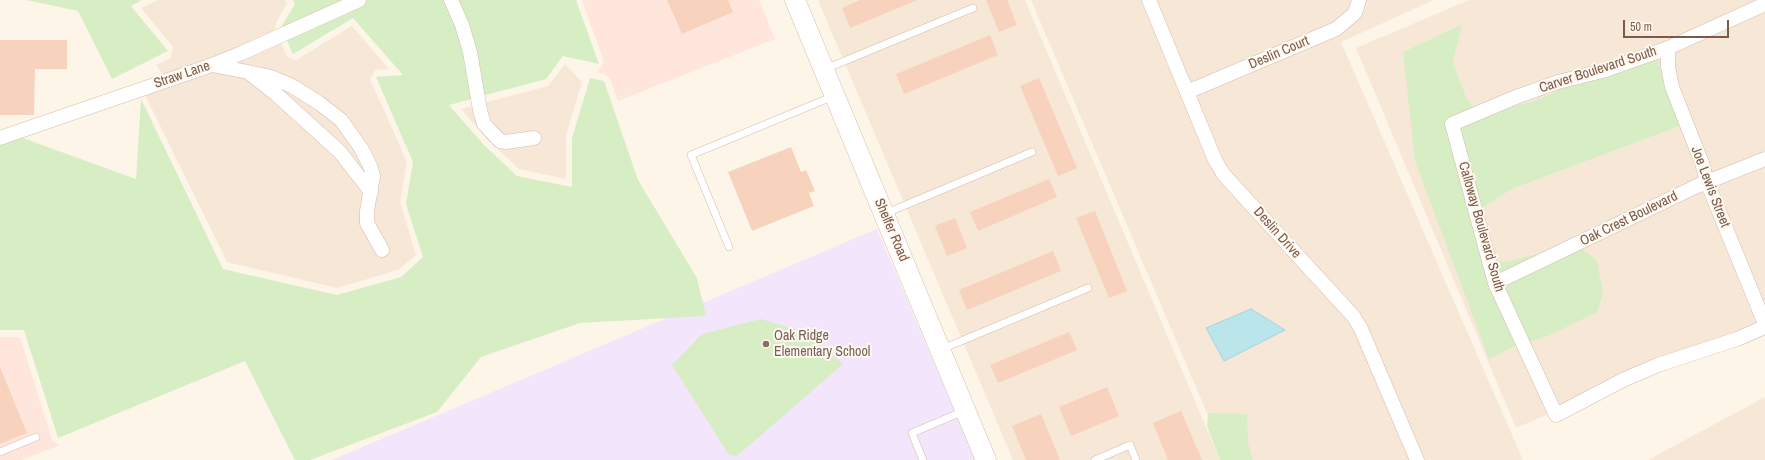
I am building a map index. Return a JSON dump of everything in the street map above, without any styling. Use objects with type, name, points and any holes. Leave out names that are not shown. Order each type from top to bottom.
[{"type":"street","name":"Straw Lane","points":[[0,138],[212,65],[359,0]]},
{"type":"street","points":[[451,0],[462,24],[470,52],[480,110],[484,124],[500,141],[506,142],[534,138]]},
{"type":"street","name":"Shelfer Road","points":[[795,0],[986,460]]},
{"type":"street","name":"Deslin Drive","points":[[1149,0],[1215,160],[1224,175],[1354,317],[1361,329],[1416,460]]},
{"type":"street","name":"Deslin Court","points":[[1187,92],[1336,29],[1355,13],[1359,0]]},
{"type":"street","name":"Carver Boulevard South","points":[[1452,124],[1516,97],[1558,82],[1606,70],[1668,48],[1765,4]]},
{"type":"street","name":"Joe Lewis Street","points":[[1668,48],[1668,67],[1672,87],[1702,163],[1707,182],[1765,324]]},
{"type":"street","points":[[212,65],[271,77],[292,86],[320,103],[341,120],[361,148],[371,168],[371,192],[367,211],[367,223],[382,250]]},
{"type":"street","points":[[248,72],[276,94],[340,152],[371,192]]},
{"type":"street","name":"Calloway Boulevard South","points":[[1452,124],[1495,283],[1556,415],[1623,380],[1658,365],[1765,327]]},
{"type":"street","name":"Oak Crest Boulevard","points":[[1495,283],[1707,182],[1765,159]]},
{"type":"lane","points":[[824,70],[973,8]]},
{"type":"lane","points":[[729,247],[691,155],[835,96]]},
{"type":"lane","points":[[884,214],[1032,152]]},
{"type":"lane","points":[[940,350],[1088,288]]},
{"type":"lane","points":[[923,460],[912,433],[966,410]]},
{"type":"lane","points":[[0,452],[36,437]]},
{"type":"lane","points":[[1095,460],[1130,445],[1136,460]]},
{"type":"shaded area","points":[[158,0],[285,0],[287,3],[276,23],[275,29],[287,57],[296,60],[352,26],[389,69],[375,70],[370,79],[407,162],[400,202],[416,255],[398,270],[337,288],[227,262],[146,97],[143,95],[162,74],[156,65],[171,58],[173,47],[141,8]]},
{"type":"shaded area","points":[[582,0],[759,0],[775,39],[618,101],[610,79],[605,74],[599,73],[598,71],[604,62]]},
{"type":"shaded area","points":[[818,0],[1025,0],[1220,460],[1013,460]]},
{"type":"shaded area","points":[[1031,0],[1434,0],[1341,42],[1523,460],[1227,460]]},
{"type":"shaded area","points":[[1469,0],[1765,0],[1765,322],[1516,428],[1356,48]],"holes":[[[1462,24],[1453,63],[1467,99],[1481,116],[1536,100],[1654,49],[1680,126],[1512,189],[1481,209],[1498,260],[1505,262],[1576,244],[1548,336],[1513,347],[1489,358],[1403,52]]]},
{"type":"shaded area","points":[[565,64],[582,82],[566,135],[566,179],[519,169],[488,140],[461,109],[548,86]]},
{"type":"shaded area","name":"Oak Ridge Elementary School","points":[[877,229],[975,460],[332,460]]},
{"type":"shaded area","points":[[0,337],[20,337],[52,440],[60,445],[22,460],[0,460]]},
{"type":"shaded area","points":[[1765,397],[1765,460],[1648,460]]},
{"type":"green space","points":[[26,0],[142,0],[131,6],[168,51],[112,79],[78,11]]},
{"type":"green space","points":[[292,0],[576,0],[599,64],[563,56],[546,79],[449,105],[484,145],[517,176],[572,187],[572,138],[590,78],[604,81],[638,180],[697,278],[706,316],[580,323],[481,357],[437,412],[310,460],[295,460],[245,361],[58,438],[24,330],[0,330],[0,144],[20,137],[136,179],[141,99],[223,269],[337,295],[401,277],[423,257],[406,204],[413,162],[376,77],[403,75],[353,18],[293,54],[281,27],[295,4]]},
{"type":"green space","points":[[1462,24],[1453,63],[1467,99],[1481,116],[1536,100],[1654,49],[1680,126],[1512,189],[1481,209],[1498,260],[1505,262],[1576,244],[1597,261],[1603,294],[1597,312],[1548,336],[1513,347],[1489,359],[1415,161],[1403,52]]},
{"type":"green space","points":[[761,319],[804,332],[843,364],[737,456],[729,455],[672,365],[702,334]]},
{"type":"green space","points":[[1208,413],[1247,414],[1248,443],[1253,460],[1220,460],[1207,426]]},
{"type":"water","points":[[1251,309],[1285,330],[1224,361],[1206,328]]},
{"type":"building","points":[[667,0],[728,0],[733,12],[682,34]]},
{"type":"building","points":[[860,0],[917,0],[850,28],[842,8]]},
{"type":"building","points":[[986,0],[1007,0],[1017,25],[999,32]]},
{"type":"building","points":[[990,35],[998,55],[904,94],[896,74]]},
{"type":"building","points":[[0,40],[67,40],[67,69],[35,69],[34,115],[0,115]]},
{"type":"building","points":[[1039,78],[1077,168],[1058,176],[1020,86]]},
{"type":"building","points":[[791,147],[801,172],[806,170],[815,191],[809,193],[814,206],[752,231],[728,172]]},
{"type":"building","points":[[1049,179],[1057,197],[978,231],[970,212]]},
{"type":"building","points":[[1095,211],[1127,291],[1109,298],[1076,218]]},
{"type":"building","points":[[955,218],[967,248],[947,256],[935,226]]},
{"type":"building","points":[[1053,251],[1061,271],[967,310],[959,290]]},
{"type":"building","points":[[1069,332],[1077,350],[998,383],[990,365]]},
{"type":"building","points":[[0,367],[27,433],[0,444]]},
{"type":"building","points":[[1107,387],[1119,416],[1071,436],[1059,407]]},
{"type":"building","points":[[1181,411],[1202,460],[1168,460],[1153,423]]},
{"type":"building","points":[[1041,414],[1060,460],[1026,460],[1012,426]]},
{"type":"place","name":"Oak Ridge Elementary School","points":[[766,344]]}]
